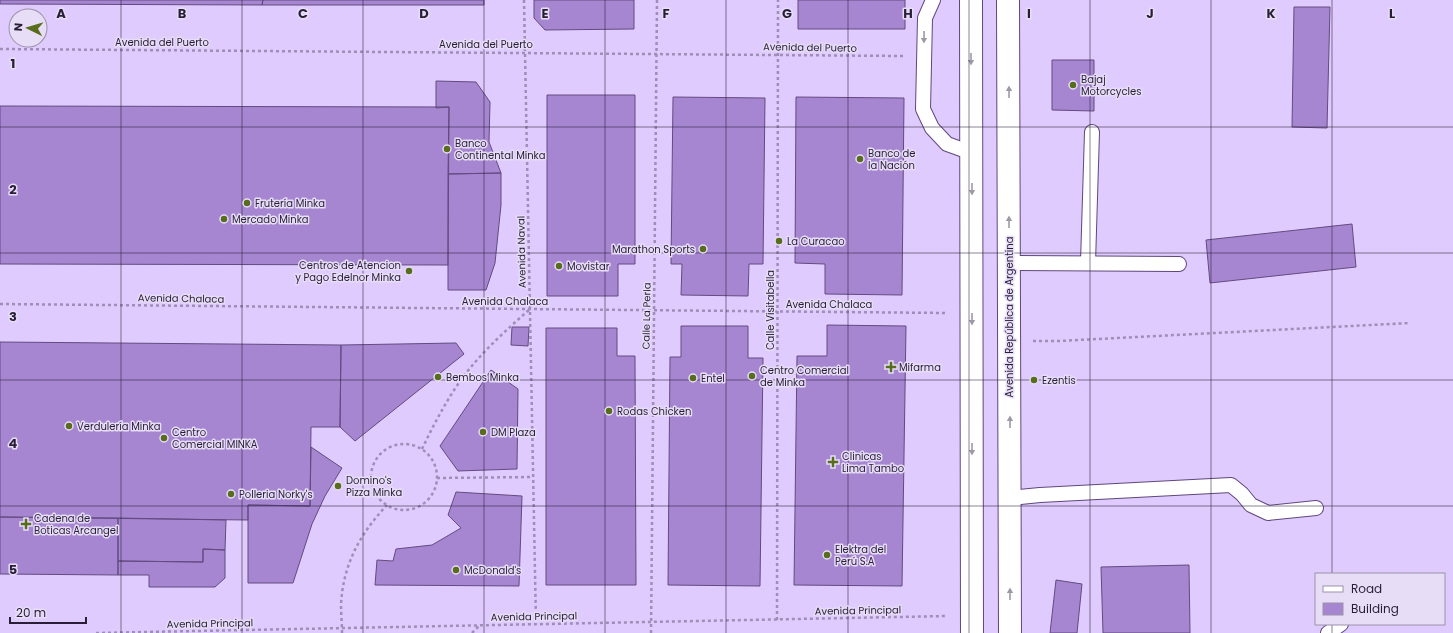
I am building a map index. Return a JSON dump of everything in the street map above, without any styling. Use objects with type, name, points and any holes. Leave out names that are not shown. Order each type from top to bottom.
[{"type":"main road","points":[[971,0],[972,624]]},
{"type":"main road","name":"Avenida República de Argentina","points":[[1008,0],[1010,633]]},
{"type":"lane","points":[[933,0],[924,18],[923,109],[932,128],[947,144],[972,153]]},
{"type":"lane","points":[[1088,263],[1092,132]]},
{"type":"lane","points":[[1009,263],[1179,264]]},
{"type":"lane","points":[[1010,498],[1040,495],[1231,485],[1242,494],[1251,505],[1268,513],[1316,508]]},
{"type":"lane","points":[[1328,633],[1340,625]]},
{"type":"path","name":"Avenida Naval","points":[[524,0],[536,624]]},
{"type":"path","name":"Calle La Perla","points":[[651,633],[657,0]]},
{"type":"path","name":"Calle Visitabella","points":[[777,620],[778,0]]},
{"type":"path","name":"Avenida del Puerto","points":[[0,48],[924,56]]},
{"type":"path","name":"Avenida Chalaca","points":[[0,304],[972,313]]},
{"type":"path","points":[[422,449],[456,386],[478,358],[498,337],[530,309]]},
{"type":"path","points":[[1009,341],[1059,341],[1410,323]]},
{"type":"path","points":[[400,444],[411,445],[422,449],[430,457],[435,467],[437,478],[435,489],[428,499],[420,506],[409,510],[397,509],[387,505],[378,497],[373,487],[371,476],[374,464],[380,455],[389,448],[400,444]]},
{"type":"path","points":[[437,478],[533,478]]},
{"type":"path","points":[[342,633],[341,606],[343,584],[349,562],[358,541],[387,505]]},
{"type":"path","name":"Avenida Principal","points":[[96,633],[777,620],[972,624]]},
{"type":"path","points":[[472,633],[480,625]]},
{"type":"building","points":[[0,0],[263,0],[262,5],[0,4]]},
{"type":"building","points":[[263,0],[484,0],[484,5],[262,5]]},
{"type":"building","points":[[534,0],[634,0],[634,29],[545,30],[534,18]]},
{"type":"building","points":[[798,0],[905,0],[905,29],[798,29]]},
{"type":"building","points":[[1294,7],[1330,7],[1327,128],[1292,127]]},
{"type":"building","name":"Bajaj Motorcycles","points":[[1052,60],[1094,60],[1094,111],[1052,110]]},
{"type":"building","points":[[436,81],[476,82],[490,102],[489,142],[501,173],[448,174],[449,107],[436,108]]},
{"type":"building","points":[[547,95],[635,95],[635,264],[618,264],[618,296],[547,296]]},
{"type":"building","points":[[673,97],[765,98],[763,264],[749,264],[748,296],[681,295],[682,264],[671,264]]},
{"type":"building","points":[[796,97],[904,98],[902,295],[825,294],[825,264],[795,263]]},
{"type":"building","name":"Mercado Minka","points":[[0,106],[449,107],[448,265],[0,264]]},
{"type":"building","points":[[501,173],[501,205],[495,263],[486,290],[448,290],[448,174]]},
{"type":"building","points":[[1352,224],[1356,267],[1210,283],[1206,240]]},
{"type":"building","points":[[827,325],[906,326],[902,586],[794,585],[797,356],[827,356]]},
{"type":"building","points":[[681,326],[748,326],[748,358],[763,358],[760,586],[668,585],[670,357],[681,357]]},
{"type":"building","points":[[512,327],[529,327],[528,346],[511,345]]},
{"type":"building","points":[[546,328],[617,328],[617,356],[635,356],[636,585],[546,585]]},
{"type":"building","points":[[0,342],[341,345],[340,427],[311,427],[310,506],[248,505],[248,520],[0,517]]},
{"type":"building","points":[[456,343],[464,354],[355,441],[340,427],[341,345]]},
{"type":"building","points":[[491,370],[518,389],[517,469],[458,471],[440,446]]},
{"type":"building","points":[[311,447],[342,468],[325,496],[312,524],[293,583],[248,583],[248,505],[310,506]]},
{"type":"building","points":[[456,492],[522,496],[519,586],[375,585],[377,560],[393,561],[396,549],[432,545],[461,528],[448,515]]},
{"type":"building","points":[[0,517],[118,518],[118,575],[0,574]]},
{"type":"building","points":[[118,518],[226,520],[225,550],[203,549],[203,562],[118,561]]},
{"type":"building","points":[[203,549],[225,550],[225,578],[215,587],[149,587],[149,575],[118,575],[118,561],[203,562]]},
{"type":"building","points":[[1189,565],[1190,633],[1103,633],[1101,567]]},
{"type":"building","points":[[1056,580],[1082,584],[1077,633],[1050,633]]},
{"type":"place","name":"Bajaj Motorcycles","points":[[1073,85]]},
{"type":"place","name":"Banco Continental Minka","points":[[447,149]]},
{"type":"place","name":"Banco de la Nación","points":[[860,159]]},
{"type":"place","name":"Frutería Minka","points":[[247,203]]},
{"type":"place","name":"Mercado Minka","points":[[224,219]]},
{"type":"place","name":"La Curacao","points":[[779,241]]},
{"type":"place","name":"Marathon Sports","points":[[703,249]]},
{"type":"place","name":"Movistar","points":[[559,266]]},
{"type":"place","name":"Centros de Atencion y Pago Edelnor Minka","points":[[409,271]]},
{"type":"place","name":"Mifarma","points":[[891,367]]},
{"type":"place","name":"Centro Comercial de Minka","points":[[752,376]]},
{"type":"place","name":"Bembos Minka","points":[[438,377]]},
{"type":"place","name":"Entel","points":[[693,378]]},
{"type":"place","name":"Ezentis","points":[[1034,380]]},
{"type":"place","name":"Rodas Chicken","points":[[609,411]]},
{"type":"place","name":"Verdulería Minka","points":[[69,426]]},
{"type":"place","name":"DM Plaza","points":[[483,432]]},
{"type":"place","name":"Centro Comercial MINKA","points":[[164,438]]},
{"type":"place","name":"Clinicas Lima Tambo","points":[[833,462]]},
{"type":"place","name":"Domino's Pizza Minka","points":[[338,486]]},
{"type":"place","name":"Polleria Norky's","points":[[231,494]]},
{"type":"place","name":"Cadena de Boticas Arcangel","points":[[26,524]]},
{"type":"place","name":"Elektra del Perú S.A","points":[[827,555]]},
{"type":"place","name":"McDonald's","points":[[456,570]]}]
